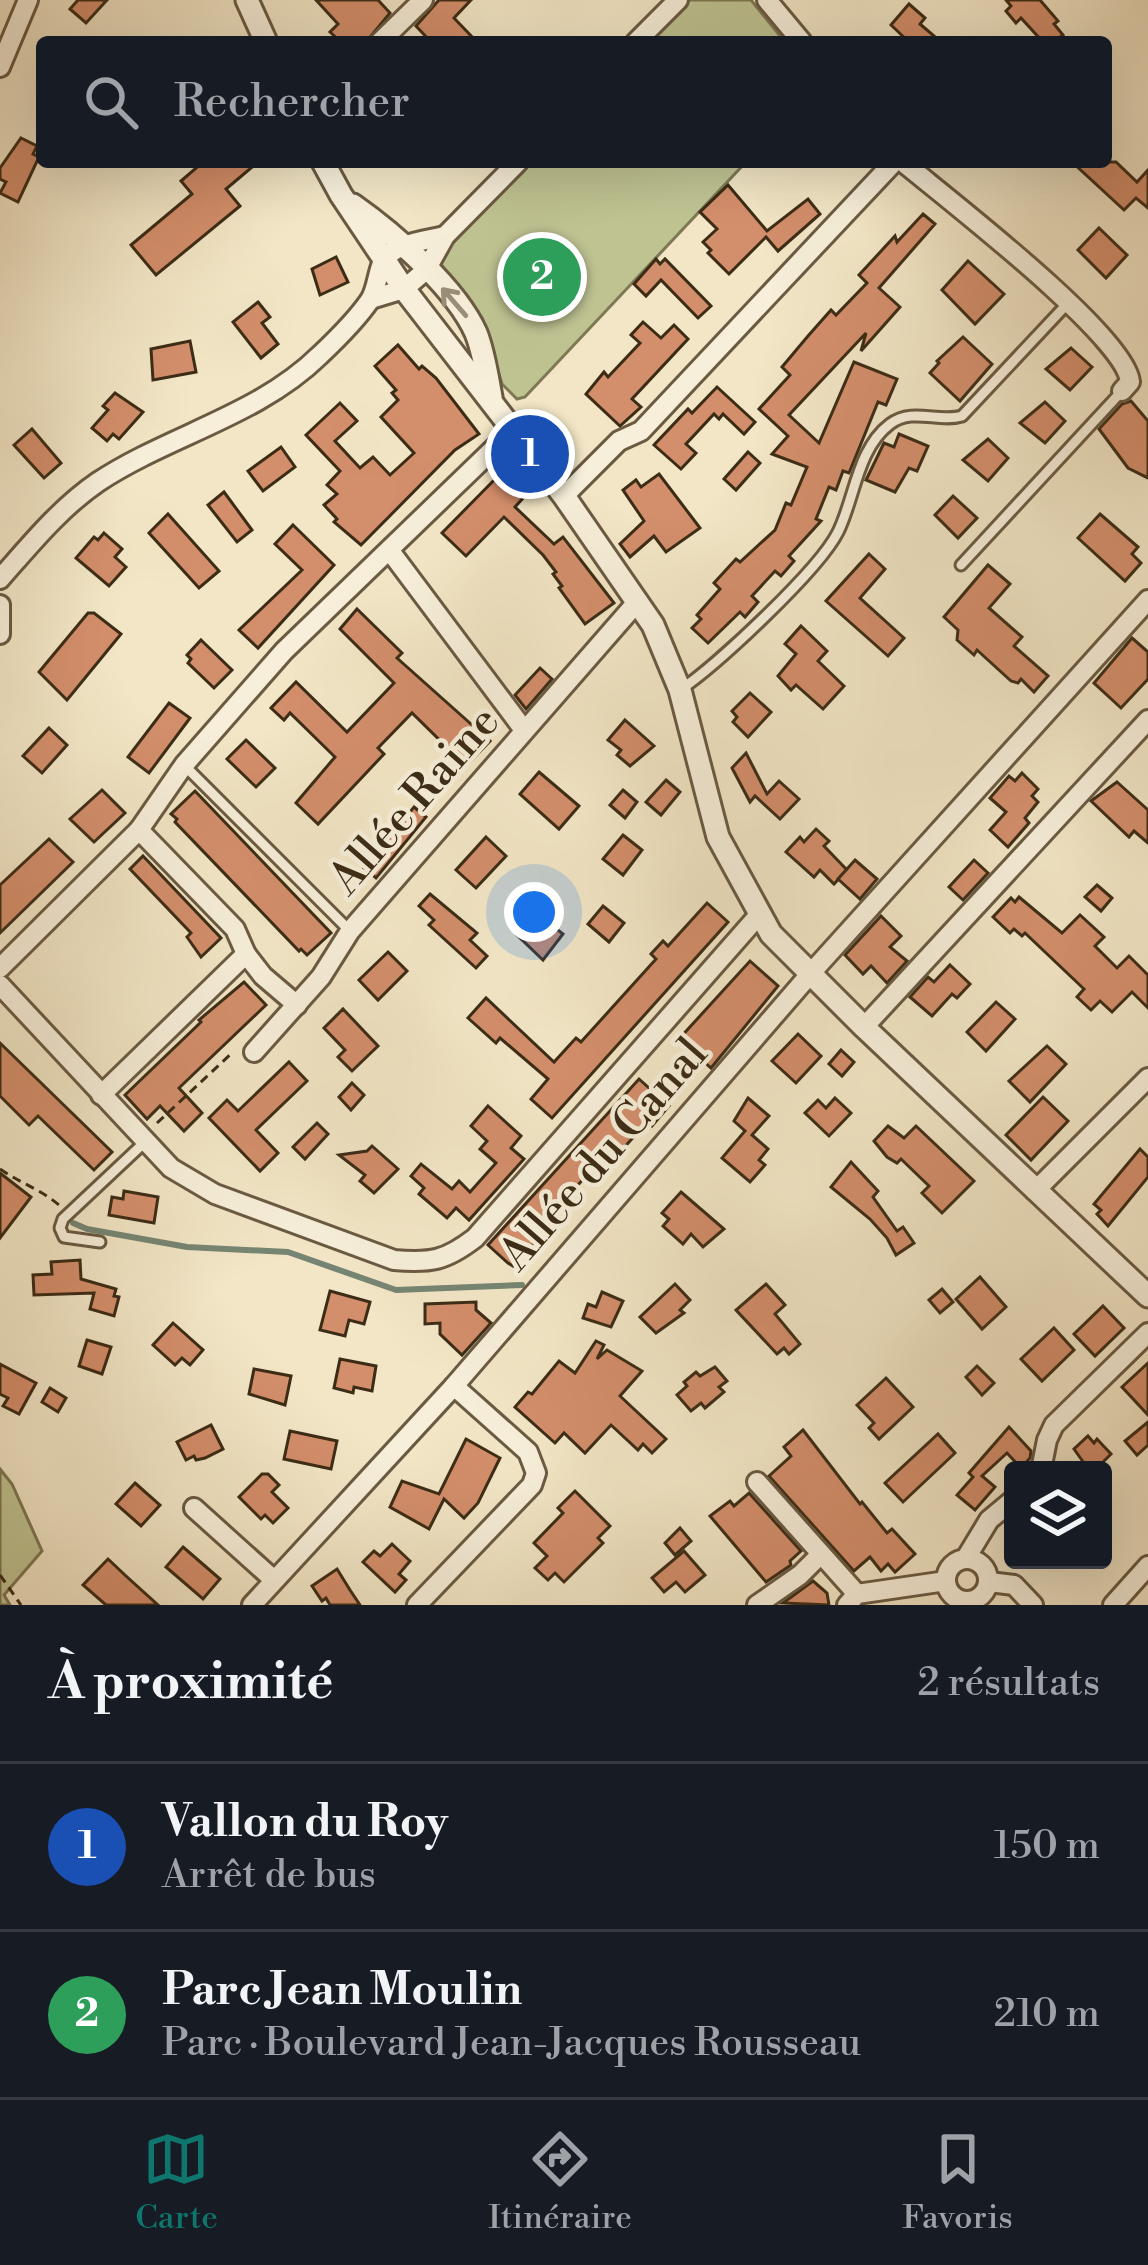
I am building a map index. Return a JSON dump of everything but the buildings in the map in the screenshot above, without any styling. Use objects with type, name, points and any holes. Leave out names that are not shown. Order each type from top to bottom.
[{"type":"street","points":[[0,67],[28,0]]},
{"type":"street","points":[[247,0],[263,36]]},
{"type":"street","points":[[386,36],[423,0]]},
{"type":"street","points":[[642,36],[678,0]]},
{"type":"street","points":[[767,0],[797,36]]},
{"type":"street","points":[[326,168],[404,289],[564,496],[653,625],[680,690],[718,837],[758,916],[864,1027],[1148,1296]]},
{"type":"street","points":[[371,299],[404,289],[426,270],[445,236],[512,168]]},
{"type":"street","points":[[564,496],[619,441],[641,431],[893,168]]},
{"type":"street","points":[[906,168],[1082,314],[1129,368],[1130,382],[1122,391]]},
{"type":"street","points":[[340,195],[405,245],[466,316],[477,337],[494,409]]},
{"type":"street","points":[[0,579],[53,520],[95,484],[251,405],[320,356],[371,299],[383,259],[405,245],[445,236]]},
{"type":"street","points":[[0,968],[139,830],[184,765],[284,651],[512,431]]},
{"type":"street","points":[[390,551],[524,730]]},
{"type":"street","name":"Allée du Canal","points":[[252,1605],[454,1386],[811,974],[1148,600]]},
{"type":"street","name":"Allée Raine","points":[[260,1046],[297,1005],[350,931],[638,601]]},
{"type":"street","points":[[0,605],[0,634]]},
{"type":"street","points":[[864,1027],[1148,720]]},
{"type":"street","points":[[139,830],[235,929],[245,954],[263,976],[297,1005]]},
{"type":"street","points":[[0,985],[171,1168],[215,1194],[394,1260],[420,1262],[450,1257],[489,1222],[758,916]]},
{"type":"street","points":[[101,1094],[245,954]]},
{"type":"street","points":[[1035,1191],[1148,1078]]},
{"type":"street","points":[[1043,1461],[1054,1425],[1148,1333]]},
{"type":"street","points":[[417,1605],[532,1485],[536,1473],[528,1452],[454,1386]]},
{"type":"street","points":[[757,1482],[852,1599],[946,1581]]},
{"type":"street","points":[[194,1508],[274,1580]]},
{"type":"street","points":[[966,1558],[987,1570],[989,1582],[977,1599],[966,1603],[946,1581],[948,1570],[966,1558],[989,1520],[1004,1508]]},
{"type":"street","points":[[757,1605],[800,1575],[820,1554]]},
{"type":"street","points":[[1113,1605],[1148,1565]]},
{"type":"street","points":[[989,1582],[1014,1585],[1033,1605]]},
{"type":"lane","points":[[680,690],[709,671],[837,535],[862,465],[890,424],[906,417],[962,416],[1068,304]]},
{"type":"lane","points":[[961,566],[1122,391]]},
{"type":"lane","points":[[184,765],[350,931]]},
{"type":"lane","points":[[100,1242],[64,1237],[60,1228],[144,1139]]},
{"type":"path","points":[[144,1139],[243,1042],[260,1046]]},
{"type":"path","points":[[0,1169],[23,1185],[39,1188],[70,1214]]},
{"type":"path","points":[[0,1575],[20,1605]]},
{"type":"green space","points":[[690,0],[751,0],[780,36],[655,36]]},
{"type":"green space","points":[[523,168],[740,168],[525,397],[517,399],[502,384],[482,318],[438,261],[448,243]]},
{"type":"green space","points":[[0,1469],[12,1484],[42,1551],[4,1595],[10,1605],[0,1605]]},
{"type":"waterway","points":[[73,1223],[187,1247],[288,1252],[396,1290],[522,1285]]},
{"type":"place","name":"Parc Jean Moulin","points":[[542,277]]},
{"type":"place","name":"Vallon du Roy","points":[[530,454]]}]
